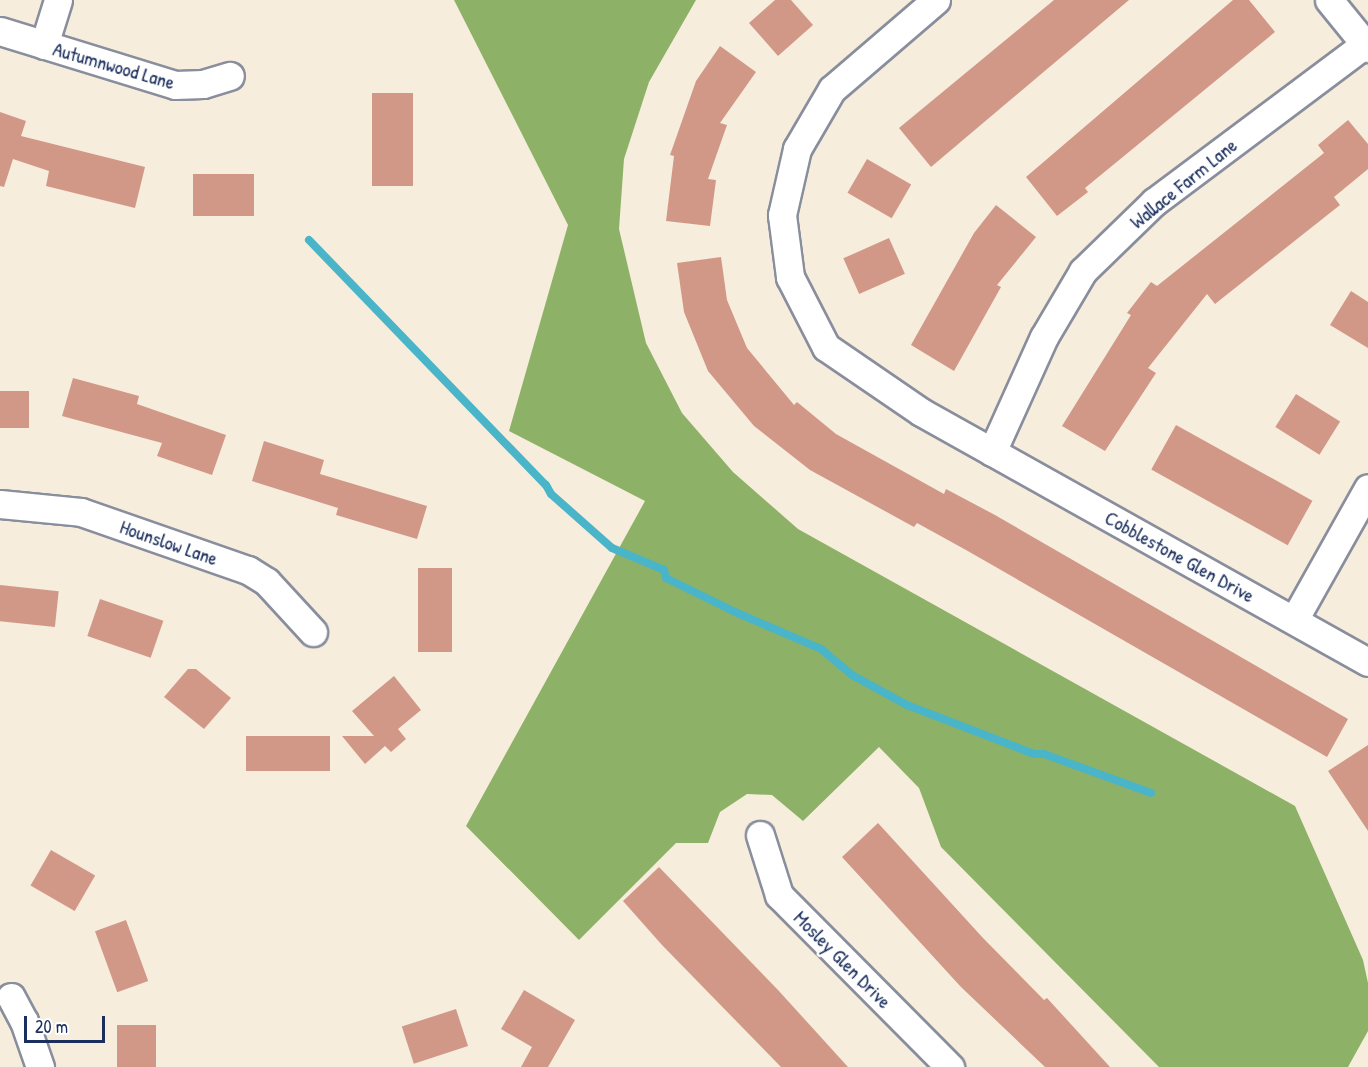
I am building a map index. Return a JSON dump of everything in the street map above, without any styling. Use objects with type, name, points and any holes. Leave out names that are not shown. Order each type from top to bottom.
[{"type":"street","points":[[44,45],[58,0]]},
{"type":"street","name":"Cobblestone Glen Drive","points":[[936,0],[832,89],[797,149],[782,215],[790,277],[826,347],[921,412],[1368,662]]},
{"type":"street","points":[[1329,0],[1366,46]]},
{"type":"street","name":"Autumnwood Lane","points":[[0,31],[175,85],[203,84],[230,76]]},
{"type":"street","name":"Wallace Farm Lane","points":[[992,452],[1044,337],[1083,271],[1154,202],[1366,46]]},
{"type":"street","points":[[1294,620],[1368,489]]},
{"type":"street","name":"Hounslow Lane","points":[[0,504],[81,512],[248,570],[267,582],[313,632]]},
{"type":"street","name":"Mosley Glen Drive","points":[[760,835],[779,895],[950,1067]]},
{"type":"street","points":[[11,997],[24,1021],[40,1067]]},
{"type":"green space","points":[[454,0],[696,0],[649,82],[624,159],[619,229],[646,343],[682,413],[733,472],[798,529],[1295,806],[1363,960],[1368,983],[1368,1031],[1348,1067],[1159,1067],[941,847],[919,788],[879,747],[803,821],[772,795],[747,794],[720,812],[708,843],[676,843],[579,940],[466,826],[645,501],[509,431],[568,225]]},
{"type":"building","points":[[775,0],[791,0],[813,25],[778,56],[749,23]]},
{"type":"building","points":[[1054,0],[1129,0],[931,167],[899,128]]},
{"type":"building","points":[[1233,0],[1249,0],[1275,32],[1085,188],[1088,192],[1057,216],[1026,177]]},
{"type":"building","points":[[720,46],[756,72],[720,123],[727,125],[708,179],[716,180],[710,226],[666,221],[674,156],[670,155],[696,81]]},
{"type":"building","points":[[372,93],[413,93],[413,186],[372,186]]},
{"type":"building","points":[[0,112],[26,121],[21,136],[145,167],[135,208],[46,186],[49,171],[13,159],[4,187],[0,186]]},
{"type":"building","points":[[1348,120],[1368,144],[1368,169],[1334,197],[1340,205],[1215,304],[1207,294],[1148,368],[1156,373],[1105,451],[1062,426],[1131,315],[1127,313],[1151,282],[1157,286],[1324,153],[1318,145]]},
{"type":"building","points":[[867,159],[911,184],[892,218],[848,193]]},
{"type":"building","points":[[193,174],[254,174],[254,216],[193,216]]},
{"type":"building","points":[[996,205],[1036,237],[997,285],[1001,287],[954,371],[911,345],[974,233]]},
{"type":"building","points":[[889,238],[905,274],[859,294],[843,258]]},
{"type":"building","points":[[721,257],[727,300],[747,348],[794,405],[797,402],[836,434],[944,494],[946,489],[995,515],[1348,719],[1327,757],[966,550],[917,523],[914,527],[810,470],[754,426],[708,371],[684,312],[677,263]]},
{"type":"building","points":[[1351,291],[1368,302],[1368,348],[1330,325]]},
{"type":"building","points":[[73,378],[139,396],[137,404],[226,435],[212,475],[157,456],[162,443],[62,416]]},
{"type":"building","points":[[0,391],[29,391],[29,428],[0,428]]},
{"type":"building","points":[[1296,394],[1340,422],[1319,455],[1275,427]]},
{"type":"building","points":[[1176,425],[1312,501],[1288,545],[1151,470]]},
{"type":"building","points":[[264,441],[324,460],[320,474],[427,506],[417,539],[336,515],[338,508],[252,481]]},
{"type":"building","points":[[418,568],[452,568],[452,652],[418,652]]},
{"type":"building","points":[[0,585],[59,591],[55,627],[0,621]]},
{"type":"building","points":[[100,599],[163,621],[151,658],[87,636]]},
{"type":"building","points":[[188,669],[196,669],[231,698],[204,729],[164,697]]},
{"type":"building","points":[[394,676],[421,710],[398,729],[406,739],[391,752],[385,746],[365,764],[342,736],[374,736],[352,711]]},
{"type":"building","points":[[246,736],[330,736],[330,771],[246,771]]},
{"type":"building","points":[[1368,745],[1368,831],[1328,771]]},
{"type":"building","points":[[878,823],[983,938],[1044,1000],[1047,998],[1110,1067],[1045,1067],[961,987],[842,857]]},
{"type":"building","points":[[51,850],[95,876],[75,911],[30,886]]},
{"type":"building","points":[[659,867],[778,990],[848,1067],[781,1067],[662,945],[623,901]]},
{"type":"building","points":[[126,920],[148,981],[117,992],[95,931]]},
{"type":"building","points":[[524,990],[575,1020],[548,1067],[521,1067],[532,1047],[501,1029]]},
{"type":"building","points":[[456,1009],[468,1046],[414,1064],[402,1027]]},
{"type":"building","points":[[117,1025],[156,1025],[156,1067],[117,1067]]},
{"type":"waterway","points":[[309,240],[546,485],[551,494],[612,548],[664,570],[666,578],[735,612],[821,649],[852,675],[907,705],[1034,754],[1044,754],[1151,793]]}]
